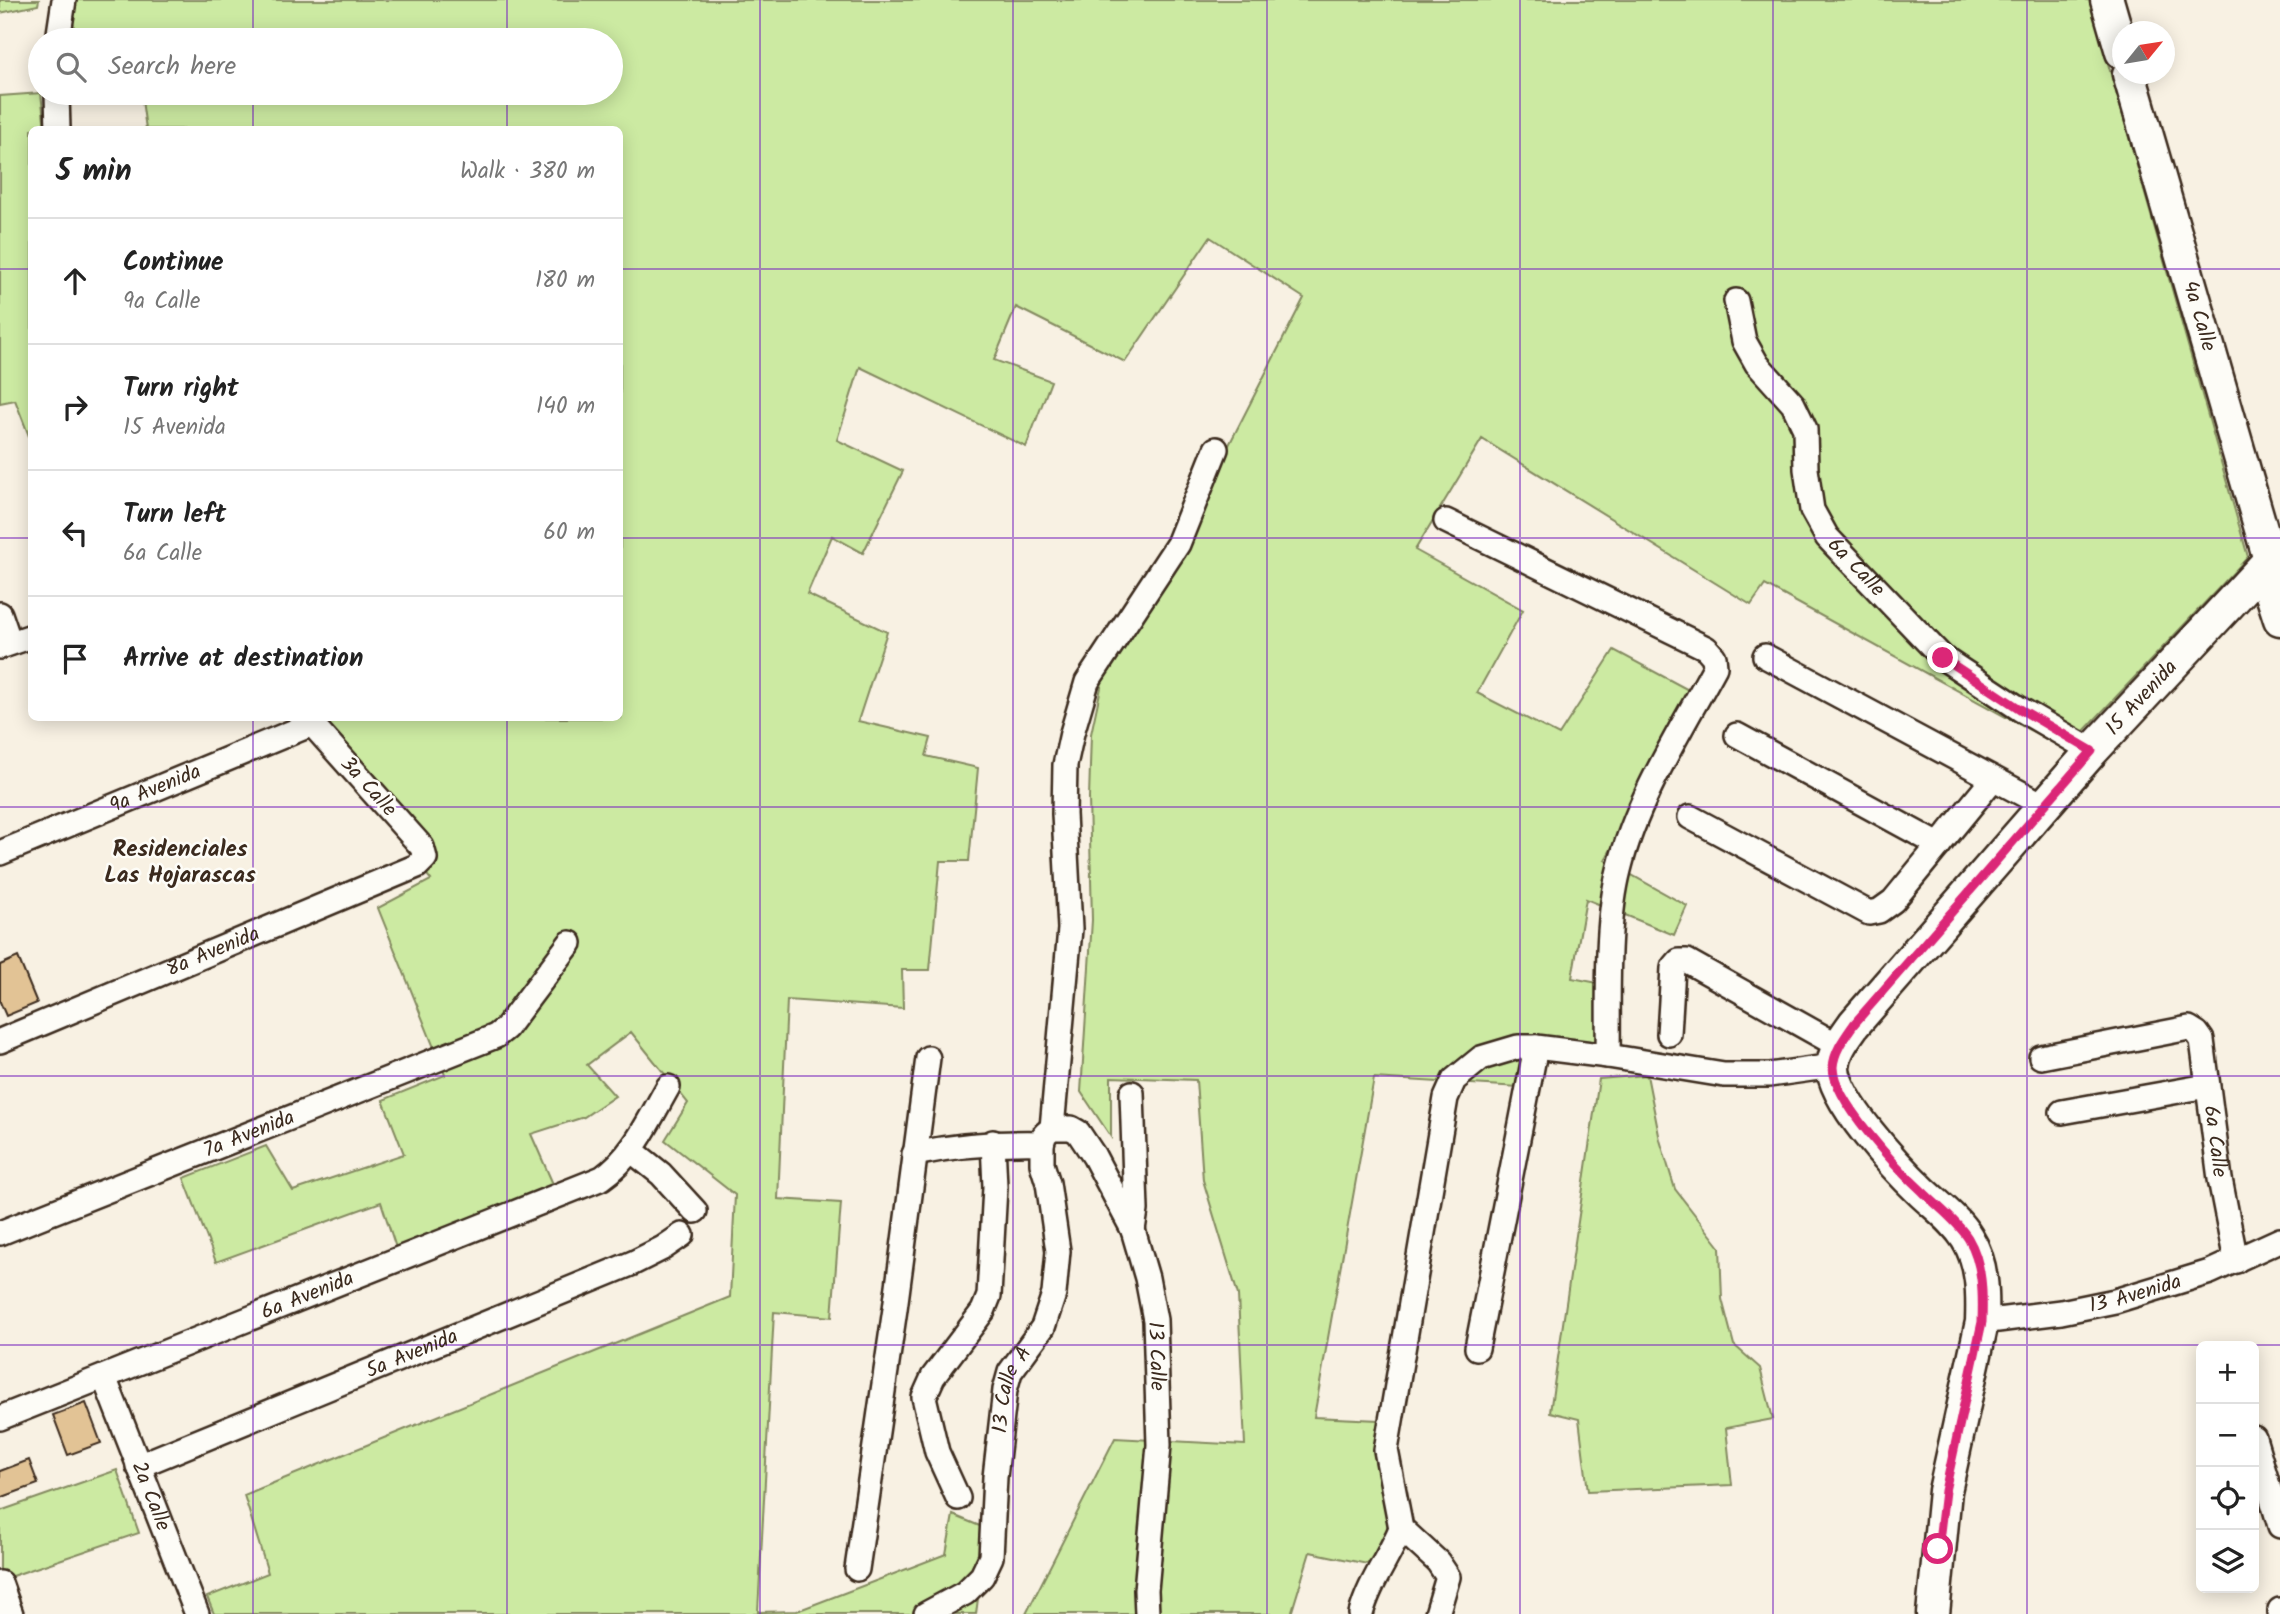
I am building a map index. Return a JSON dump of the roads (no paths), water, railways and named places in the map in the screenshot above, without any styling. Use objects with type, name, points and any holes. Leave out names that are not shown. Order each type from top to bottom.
[{"type":"street","points":[[60,28],[64,0]]},
{"type":"street","points":[[2107,0],[2113,21]]},
{"type":"street","name":"4a Calle","points":[[2132,84],[2277,556],[2267,579],[2280,619]]},
{"type":"street","points":[[57,105],[58,126]]},
{"type":"street","name":"6a Calle","points":[[1735,301],[1744,341],[1757,364],[1793,404],[1805,429],[1812,510],[1827,537],[1943,658],[2020,709],[2092,751]]},
{"type":"street","name":"13 Calle A","points":[[926,1614],[965,1593],[982,1576],[992,1557],[995,1477],[1005,1390],[1010,1372],[1043,1327],[1054,1294],[1058,1251],[1048,1183],[1042,1164],[1052,1133],[1070,929],[1064,814],[1065,765],[1072,733],[1087,682],[1178,544],[1216,449]]},
{"type":"street","points":[[1446,521],[1706,648],[1714,657],[1715,667],[1650,790],[1633,828],[1619,870],[1611,936],[1608,1056]]},
{"type":"street","name":"15 Avenida","points":[[1836,1056],[1854,1024],[2092,751],[2277,556]]},
{"type":"street","points":[[0,614],[14,642]]},
{"type":"street","points":[[1766,656],[2045,806]]},
{"type":"street","name":"9a Avenida","points":[[0,853],[310,721]]},
{"type":"street","name":"3a Calle","points":[[310,721],[422,847],[425,858]]},
{"type":"street","points":[[1737,736],[1939,845]]},
{"type":"street","points":[[1690,817],[1869,914],[1879,911],[1893,901],[1993,779]]},
{"type":"street","name":"8a Avenida","points":[[0,1041],[417,866],[425,858]]},
{"type":"street","name":"7a Avenida","points":[[0,1233],[496,1036],[506,1028],[570,943]]},
{"type":"street","points":[[1669,1034],[1673,968],[1679,961],[1687,961],[1836,1056]]},
{"type":"street","name":"6a Calle","points":[[2041,1057],[2189,1028],[2197,1033],[2202,1040],[2220,1179],[2236,1261]]},
{"type":"street","points":[[1477,1348],[1536,1046]]},
{"type":"street","points":[[1361,1614],[1365,1597],[1392,1552],[1401,1528],[1385,1450],[1446,1098],[1454,1080],[1481,1058],[1518,1047],[1536,1046],[1724,1075],[1769,1075],[1836,1056]]},
{"type":"street","points":[[1836,1056],[1836,1086],[1854,1114],[1920,1190],[1950,1217],[1968,1239],[1978,1263],[1983,1296],[1982,1322],[1945,1491],[1933,1614]]},
{"type":"street","points":[[857,1569],[928,1058]]},
{"type":"street","points":[[2062,1112],[2207,1086]]},
{"type":"street","points":[[667,1087],[636,1142],[653,1167],[695,1211]]},
{"type":"street","points":[[1132,1093],[1136,1210],[1133,1230]]},
{"type":"street","name":"13 Calle","points":[[1052,1133],[1071,1128],[1078,1132],[1094,1156],[1133,1230],[1156,1320],[1159,1446],[1146,1590],[1147,1614]]},
{"type":"street","points":[[914,1154],[945,1147],[1052,1133]]},
{"type":"street","name":"6a Avenida","points":[[0,1418],[602,1178],[613,1171],[636,1142]]},
{"type":"street","points":[[958,1498],[937,1452],[924,1397],[933,1377],[983,1311],[989,1296],[995,1187],[993,1142]]},
{"type":"street","name":"5a Avenida","points":[[138,1466],[633,1263],[682,1235]]},
{"type":"street","name":"13 Avenida","points":[[1982,1322],[2115,1301],[2210,1272],[2280,1240]]},
{"type":"street","name":"2a Calle","points":[[104,1377],[197,1614]]},
{"type":"street","points":[[2259,1455],[2280,1526]]},
{"type":"street","points":[[1401,1528],[1438,1562],[1448,1577],[1437,1614]]},
{"type":"street","points":[[0,1583],[11,1614]]},
{"type":"district","name":"Residenciales Las Hojarascas","points":[[180,863]]}]
